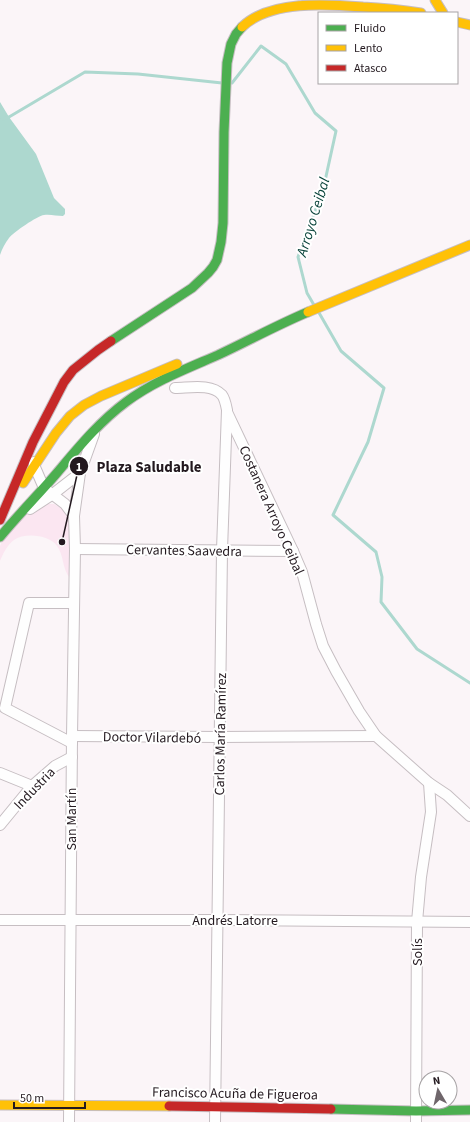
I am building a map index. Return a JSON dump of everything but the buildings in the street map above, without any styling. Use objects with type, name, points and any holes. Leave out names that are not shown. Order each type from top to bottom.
[{"type":"street","points":[[435,0],[442,12]]},
{"type":"street","points":[[2,516],[33,442],[64,382],[73,370],[98,350],[192,288],[206,276],[214,265],[221,247],[223,225],[227,62],[231,44],[240,27],[251,16],[268,8],[287,3],[312,2],[416,12]]},
{"type":"street","points":[[405,10],[414,3]]},
{"type":"street","points":[[458,15],[470,16]]},
{"type":"street","points":[[458,22],[470,25]]},
{"type":"street","points":[[406,271],[470,236]]},
{"type":"street","points":[[0,537],[15,518],[44,488],[95,430],[126,402],[146,389],[288,320],[470,245]]},
{"type":"street","points":[[2,516],[56,433],[70,416],[84,405],[101,396],[241,336],[267,330]]},
{"type":"street","name":"Carlos María Ramírez","points":[[176,388],[213,389],[222,395],[226,402],[222,550],[215,1122]]},
{"type":"street","name":"Costanera Arroyo Ceibal","points":[[226,410],[302,572],[323,646],[359,711],[376,736],[429,783],[448,795],[470,816]]},
{"type":"street","name":"San Martín","points":[[69,1122],[75,549],[74,516],[80,473],[95,430]]},
{"type":"street","points":[[33,442],[34,465],[44,488],[65,504],[74,516]]},
{"type":"street","points":[[15,518],[53,494],[80,473]]},
{"type":"street","name":"Cervantes Saavedra","points":[[75,549],[293,551]]},
{"type":"street","points":[[72,740],[5,708],[28,603],[74,603]]},
{"type":"street","name":"Doctor Vilardebó","points":[[72,740],[376,736]]},
{"type":"street","name":"Industria","points":[[0,825],[32,786],[55,766],[72,757]]},
{"type":"street","points":[[0,773],[32,786]]},
{"type":"street","name":"Solís","points":[[416,1122],[417,922],[421,877],[431,812],[429,783]]},
{"type":"street","name":"Andrés Latorre","points":[[0,920],[470,922]]},
{"type":"street","name":"Francisco Acuña de Figueroa","points":[[0,1105],[215,1106],[416,1111],[470,1110]]},
{"type":"shaded area","points":[[0,102],[36,154],[54,198],[65,209],[65,214],[63,216],[44,215],[31,221],[9,238],[0,255]]},
{"type":"shaded area","points":[[48,504],[54,504],[61,508],[68,516],[70,527],[70,578],[67,574],[57,546],[54,542],[43,537],[31,535],[14,540],[7,547],[0,561],[0,546],[4,537],[19,521],[34,510]]},
{"type":"waterway","name":"Arroyo Ceibal","points":[[232,83],[261,46],[286,64],[315,113],[336,131],[323,190],[298,257],[307,293],[314,305]]},
{"type":"waterway","name":"Arroyo Ceibal","points":[[0,120],[9,117],[85,72],[138,74],[222,83]]},
{"type":"waterway","name":"Arroyo Ceibal","points":[[318,311],[341,351],[384,388],[368,442],[333,515],[376,552],[382,577],[381,602],[417,649],[470,683]]},
{"type":"traffic: fast","points":[[111,341],[192,288],[208,273],[217,260],[223,223],[224,132],[227,63],[231,44],[236,34],[242,27]]},
{"type":"traffic: fast","points":[[0,537],[89,436],[126,402],[170,376],[308,312]]},
{"type":"traffic: fast","points":[[331,1109],[416,1111],[470,1110]]},
{"type":"traffic: slow","points":[[435,0],[442,12]]},
{"type":"traffic: slow","points":[[242,27],[254,18],[268,12],[299,6],[332,5],[414,12]]},
{"type":"traffic: slow","points":[[458,22],[470,25]]},
{"type":"traffic: slow","points":[[308,312],[470,245]]},
{"type":"traffic: slow","points":[[23,483],[56,433],[70,416],[84,405],[101,396],[177,364]]},
{"type":"traffic: slow","points":[[0,1105],[169,1106]]},
{"type":"traffic: jam","points":[[0,520],[33,442],[64,382],[73,370],[111,341]]},
{"type":"traffic: jam","points":[[169,1106],[331,1109]]},
{"type":"place","name":"Plaza Saludable","points":[[62,542]]}]
